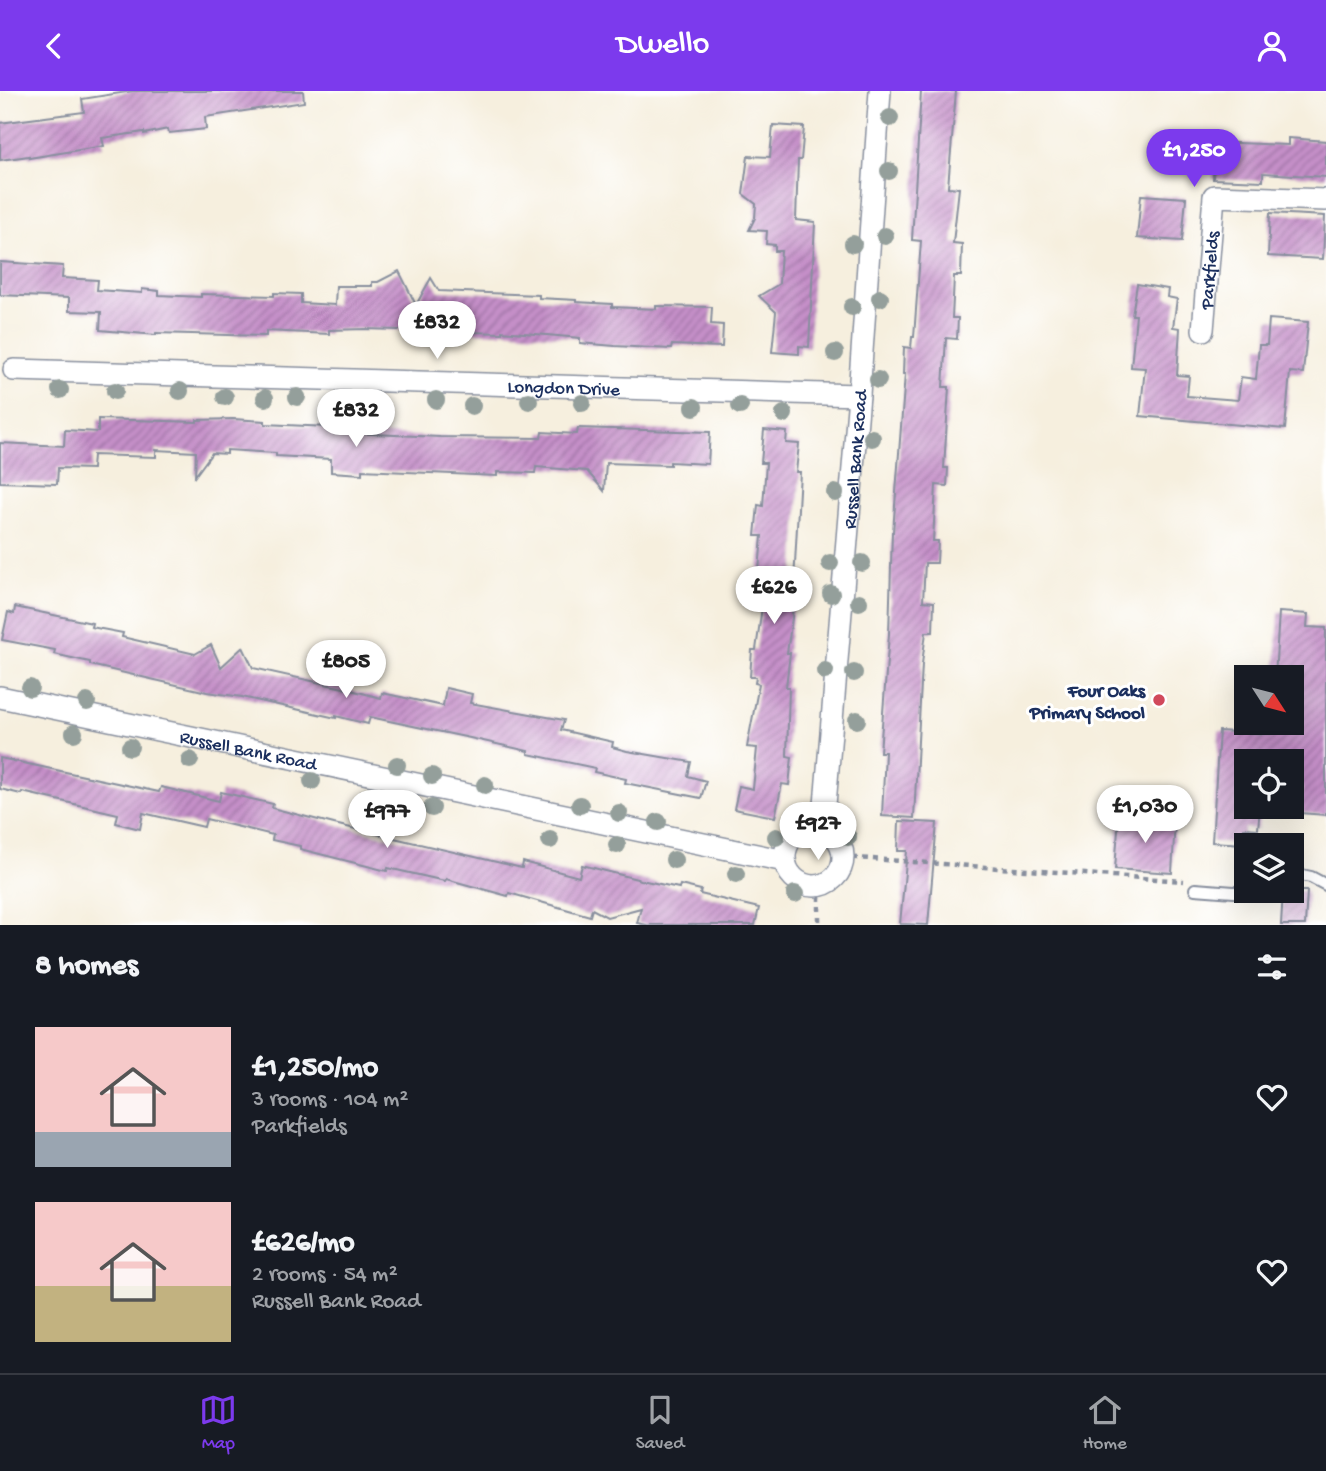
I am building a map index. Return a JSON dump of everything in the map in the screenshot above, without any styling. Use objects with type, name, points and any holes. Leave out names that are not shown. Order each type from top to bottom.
[{"type":"street","name":"Russell Bank Road","points":[[823,829],[859,395],[880,91]]},
{"type":"street","name":"Parkfields","points":[[1203,330],[1214,196],[1326,200]]},
{"type":"street","name":"Longdon Drive","points":[[14,370],[859,395]]},
{"type":"street","name":"Russell Bank Road","points":[[0,697],[785,861]]},
{"type":"street","points":[[809,828],[823,829],[838,840],[843,857],[836,876],[819,886],[807,885],[795,880],[785,861],[788,844],[796,833],[809,828]]},
{"type":"lane","points":[[1304,876],[1326,885]]},
{"type":"lane","points":[[1195,889],[1234,892]]},
{"type":"path","points":[[843,857],[1193,881],[1195,889]]},
{"type":"path","points":[[819,886],[819,925]]},
{"type":"building","points":[[133,91],[303,91],[304,102],[205,117],[206,129],[169,133],[168,129],[102,138],[104,146],[0,160],[0,123],[84,112],[82,99]]},
{"type":"building","points":[[921,91],[956,91],[948,187],[959,188],[953,243],[962,244],[961,276],[954,276],[952,318],[958,318],[957,339],[946,338],[943,387],[949,387],[944,468],[948,468],[947,486],[936,485],[933,541],[938,541],[937,563],[925,563],[923,601],[934,602],[933,632],[926,632],[922,664],[914,818],[882,816],[885,752],[880,752],[889,634],[892,532],[905,374],[904,347],[911,348],[914,337],[921,241],[912,240]]},
{"type":"building","points":[[773,125],[804,127],[801,160],[798,160],[796,220],[815,222],[809,347],[799,346],[799,354],[772,352],[776,312],[759,296],[779,284],[781,251],[775,251],[775,245],[766,244],[767,231],[749,230],[755,218],[756,204],[743,194],[748,156],[770,157]]},
{"type":"building","points":[[1288,138],[1326,141],[1326,177],[1263,173],[1263,181],[1213,179],[1215,142],[1288,145]]},
{"type":"building","points":[[1141,195],[1186,198],[1182,241],[1137,238]]},
{"type":"building","points":[[1270,213],[1325,216],[1323,259],[1268,256]]},
{"type":"building","points":[[0,262],[63,266],[62,278],[98,280],[97,290],[142,293],[142,289],[159,291],[159,295],[201,297],[201,294],[301,294],[301,303],[335,305],[336,286],[372,286],[372,282],[378,282],[399,271],[416,305],[431,278],[439,291],[539,295],[539,298],[612,304],[612,307],[712,307],[711,324],[723,325],[722,347],[672,345],[671,349],[615,346],[580,343],[580,338],[502,331],[365,329],[329,330],[329,334],[266,331],[266,336],[156,335],[100,330],[101,312],[69,311],[69,298],[0,295]]},
{"type":"building","points":[[1137,284],[1168,289],[1167,297],[1177,299],[1173,327],[1180,328],[1177,375],[1189,376],[1187,396],[1238,400],[1241,377],[1256,379],[1259,345],[1267,345],[1269,319],[1308,322],[1303,373],[1290,372],[1285,429],[1140,416],[1145,368],[1131,367],[1136,315],[1132,315]]},
{"type":"building","points":[[98,419],[197,422],[233,419],[265,421],[265,424],[328,427],[328,432],[440,437],[541,438],[542,432],[577,434],[578,428],[710,432],[708,464],[606,463],[604,491],[587,471],[536,467],[535,473],[497,472],[497,476],[362,470],[362,474],[331,472],[331,459],[227,450],[227,454],[212,453],[195,476],[196,452],[156,450],[156,457],[93,455],[92,469],[58,468],[57,484],[0,482],[0,443],[64,446],[65,430],[98,432]]},
{"type":"building","points":[[764,430],[787,432],[786,443],[799,444],[796,472],[800,472],[786,687],[789,687],[787,756],[792,757],[789,785],[782,784],[775,817],[734,809],[739,786],[753,789],[757,748],[747,747],[759,684],[755,683],[756,677],[750,677],[752,650],[756,650],[762,607],[763,571],[759,571],[762,536],[755,536],[758,505],[763,506],[766,463],[761,463]]},
{"type":"building","points":[[15,607],[92,623],[91,627],[123,633],[122,637],[195,654],[211,645],[221,667],[243,647],[253,668],[381,698],[382,693],[443,706],[446,688],[472,694],[470,703],[564,720],[561,730],[613,742],[612,747],[691,762],[688,776],[706,781],[701,798],[625,783],[626,779],[594,772],[595,768],[470,738],[370,717],[368,724],[336,718],[90,665],[90,662],[54,654],[55,650],[2,640],[8,612],[14,614]]},
{"type":"building","points":[[1279,612],[1308,614],[1307,627],[1326,628],[1326,815],[1304,813],[1304,749],[1234,749],[1234,819],[1259,819],[1258,829],[1244,828],[1244,833],[1234,833],[1234,843],[1212,842],[1219,731],[1234,732],[1234,735],[1304,735],[1304,665],[1276,665]]},
{"type":"building","points":[[0,758],[159,792],[161,787],[219,801],[221,792],[273,804],[272,808],[334,824],[522,868],[523,862],[579,877],[582,865],[679,888],[680,885],[701,890],[700,894],[759,908],[755,925],[647,925],[637,923],[641,908],[607,917],[592,909],[590,916],[509,893],[508,896],[446,879],[445,881],[388,868],[387,871],[300,849],[300,846],[272,840],[273,835],[206,819],[204,827],[143,813],[140,829],[116,823],[118,814],[0,789]]},
{"type":"building","points":[[1119,816],[1175,820],[1172,873],[1115,869]]},
{"type":"building","points":[[899,821],[937,823],[928,925],[900,924],[907,851],[898,851]]},
{"type":"building","points":[[1304,891],[1307,891],[1305,925],[1281,925],[1282,903],[1304,903]]},
{"type":"place","name":"Four Oaks Primary School","points":[[1159,700]]}]
